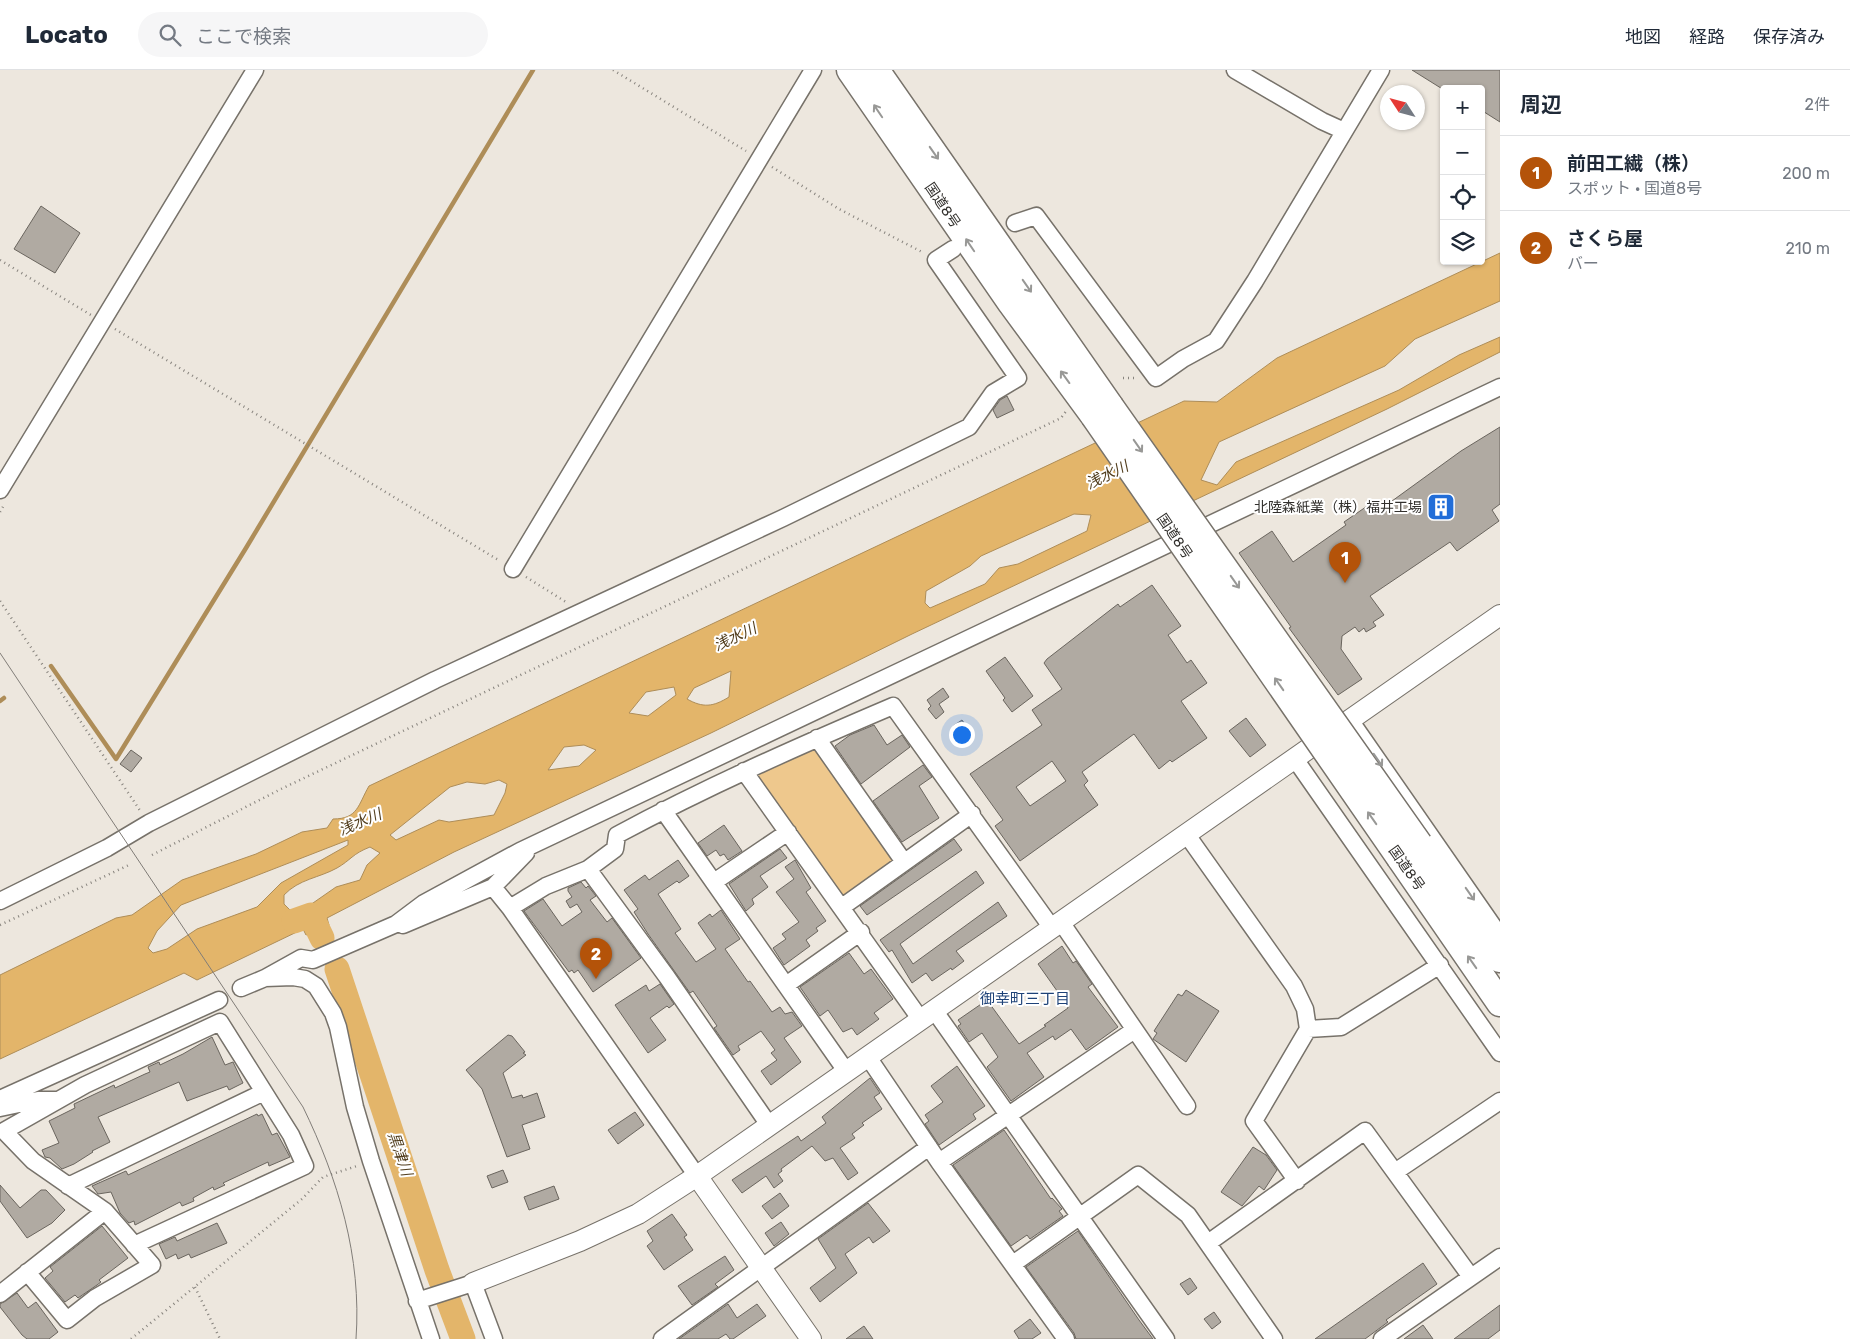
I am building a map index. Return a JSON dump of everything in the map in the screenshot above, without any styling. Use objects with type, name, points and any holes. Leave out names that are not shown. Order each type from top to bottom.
[{"type":"highway","name":"国道8号","points":[[850,70],[1010,303],[1091,410],[1409,851],[1500,959]]},
{"type":"highway","name":"国道8号","points":[[876,70],[1091,410]]},
{"type":"highway","name":"国道8号","points":[[1409,851],[1500,1002]]},
{"type":"street","points":[[0,490],[255,70]]},
{"type":"street","points":[[513,569],[813,70]]},
{"type":"street","points":[[1235,70],[1322,121],[1344,131]]},
{"type":"street","points":[[1015,223],[1036,216],[1156,378],[1183,359],[1216,341],[1255,281],[1381,70]]},
{"type":"street","points":[[0,901],[107,848],[149,823],[435,680],[783,518],[969,427],[993,393],[1018,378],[936,260],[953,249]]},
{"type":"street","points":[[241,988],[265,978],[300,958],[313,960],[396,924],[424,903],[534,844],[1500,386]]},
{"type":"street","points":[[417,1301],[473,1283],[580,1241],[638,1214],[697,1176],[1500,615]]},
{"type":"street","points":[[510,908],[546,886],[588,869],[615,849],[617,835],[663,810],[744,771],[893,706],[1056,925],[1187,1106]]},
{"type":"street","points":[[1350,720],[1500,936]]},
{"type":"street","points":[[817,738],[904,862]]},
{"type":"street","points":[[1295,760],[1500,1053]]},
{"type":"street","points":[[744,771],[860,932],[1009,1114],[1166,1339]]},
{"type":"street","points":[[663,810],[846,1071]]},
{"type":"street","points":[[842,907],[972,814]]},
{"type":"street","points":[[714,882],[788,832]]},
{"type":"street","points":[[1187,835],[1294,986],[1305,1009],[1308,1029],[1254,1121],[1297,1181]]},
{"type":"street","points":[[396,924],[405,926],[493,887],[534,844]]},
{"type":"street","points":[[588,869],[667,977],[769,1125]]},
{"type":"street","points":[[493,887],[510,908],[811,1339]]},
{"type":"street","points":[[786,985],[860,932]]},
{"type":"street","points":[[1308,1029],[1341,1027],[1440,965]]},
{"type":"street","points":[[265,978],[292,977],[305,979],[316,986],[325,998],[338,1027],[355,1106],[370,1161],[431,1339]]},
{"type":"street","points":[[0,1099],[219,1000]]},
{"type":"street","points":[[27,1272],[67,1320],[95,1298],[152,1265],[134,1245],[105,1212],[33,1161],[4,1131],[85,1085],[220,1022],[291,1135],[305,1166],[134,1245]]},
{"type":"street","points":[[939,1162],[1133,1030]]},
{"type":"street","points":[[868,1056],[939,1162],[1013,1264],[1060,1337]]},
{"type":"street","points":[[68,1186],[264,1092]]},
{"type":"street","points":[[0,1108],[38,1100],[58,1100]]},
{"type":"street","points":[[1395,1172],[1500,1101]]},
{"type":"street","points":[[1208,1244],[1365,1131],[1471,1277]]},
{"type":"street","points":[[662,1339],[929,1147]]},
{"type":"street","points":[[1013,1264],[1138,1175],[1188,1215],[1274,1339]]},
{"type":"street","points":[[0,1294],[105,1212]]},
{"type":"street","points":[[1382,1339],[1500,1256]]},
{"type":"street","points":[[473,1283],[494,1339]]},
{"type":"path","points":[[0,260],[582,612]]},
{"type":"path","points":[[152,855],[299,781],[1060,418],[1091,410]]},
{"type":"path","points":[[0,601],[149,823]]},
{"type":"path","points":[[0,925],[129,865]]},
{"type":"path","points":[[131,1339],[302,1199],[323,1177],[370,1161]]},
{"type":"path","points":[[195,1287],[220,1339]]},
{"type":"shaded area","points":[[816,746],[899,861],[843,902],[758,783],[759,773]]},
{"type":"water","name":"浅水川","points":[[1500,253],[1500,301],[1415,339],[1385,366],[1219,442],[1201,480],[1217,485],[1236,462],[1399,390],[1459,355],[1500,337],[1500,352],[1387,409],[912,634],[711,733],[454,852],[327,918],[329,925],[306,935],[303,929],[197,980],[184,973],[0,1059],[0,975],[116,918],[132,915],[182,880],[256,854],[302,832],[327,828],[333,819],[348,817],[356,810],[369,786],[1184,401],[1217,402],[1277,358],[1475,265],[1485,265],[1485,260]],"holes":[[[1074,514],[1091,515],[1087,531],[1018,564],[999,568],[985,584],[930,608],[925,603],[926,591],[970,566],[981,556]],[[731,671],[729,697],[718,703],[703,705],[687,699],[694,688]],[[674,687],[676,695],[648,716],[629,713],[646,692]],[[584,745],[596,750],[579,766],[548,770],[564,747]],[[499,780],[507,784],[505,793],[494,815],[449,822],[439,820],[396,840],[390,835],[450,787],[467,782],[485,784]],[[348,840],[348,845],[281,883],[257,907],[197,929],[167,949],[153,953],[148,948],[157,931],[181,905]],[[370,847],[380,853],[367,865],[360,880],[336,887],[300,912],[291,911],[284,904],[284,895],[296,885],[337,868],[359,852]]]},
{"type":"building","points":[[1412,70],[1500,70],[1500,122],[1485,113],[1485,85],[1440,85],[1440,88]]},
{"type":"building","points":[[41,206],[80,233],[55,273],[14,249]]},
{"type":"building","points":[[1007,396],[1014,410],[997,418],[993,410],[1000,400]]},
{"type":"building","points":[[1500,427],[1500,504],[1492,510],[1499,521],[1457,551],[1450,542],[1370,596],[1384,615],[1373,622],[1376,626],[1366,632],[1364,628],[1359,632],[1355,627],[1342,636],[1341,649],[1362,679],[1338,695],[1289,628],[1291,627],[1239,553],[1272,531],[1293,562],[1346,525],[1344,522],[1376,500],[1381,509],[1461,451]]},
{"type":"building","points":[[1152,585],[1181,626],[1168,635],[1187,663],[1191,660],[1207,683],[1181,701],[1207,738],[1172,762],[1170,760],[1159,769],[1134,734],[1082,772],[1088,781],[1084,785],[1098,805],[1020,861],[995,826],[1003,820],[970,774],[1042,725],[1032,710],[1062,689],[1044,663],[1118,604],[1120,607]],"holes":[[[1052,761],[1066,781],[1030,806],[1016,787]]]},
{"type":"building","points":[[1005,657],[1033,696],[1012,712],[1003,700],[1005,698],[986,671]]},
{"type":"building","points":[[943,688],[949,697],[939,704],[944,712],[936,719],[928,709],[931,706],[927,700]]},
{"type":"building","points":[[1246,718],[1266,745],[1250,757],[1229,731]]},
{"type":"building","points":[[962,720],[969,730],[965,733],[970,739],[961,745],[953,735],[957,732],[953,726]]},
{"type":"building","points":[[874,725],[887,745],[902,735],[910,747],[861,784],[835,746],[850,735]]},
{"type":"building","points":[[131,750],[142,758],[131,772],[120,764]]},
{"type":"building","points":[[923,765],[932,777],[919,786],[939,818],[902,842],[873,801]]},
{"type":"building","points":[[724,825],[742,851],[728,860],[724,854],[720,856],[716,850],[707,856],[698,843]]},
{"type":"building","points":[[954,839],[962,850],[867,915],[860,906]]},
{"type":"building","points":[[780,849],[787,858],[760,876],[768,887],[752,899],[754,904],[746,911],[729,884]]},
{"type":"building","points":[[678,860],[689,876],[679,883],[677,881],[658,894],[681,929],[675,933],[696,962],[716,949],[698,923],[710,914],[712,917],[721,910],[740,939],[725,949],[748,982],[750,981],[772,1012],[780,1007],[785,1014],[792,1012],[802,1026],[784,1038],[801,1062],[771,1085],[761,1071],[777,1060],[771,1053],[775,1050],[761,1031],[738,1046],[740,1050],[733,1055],[714,1028],[717,1026],[693,991],[690,993],[648,934],[634,912],[638,909],[624,890],[645,875],[649,880]]},
{"type":"building","points":[[795,860],[811,888],[806,892],[826,921],[816,928],[818,931],[806,940],[810,946],[784,965],[773,948],[786,939],[782,934],[799,922],[776,892],[794,879],[785,867]]},
{"type":"building","points":[[976,871],[984,883],[900,944],[913,964],[998,902],[1007,916],[956,951],[964,961],[952,970],[951,968],[932,981],[926,973],[912,983],[892,950],[889,952],[880,940]]},
{"type":"building","points":[[581,882],[586,888],[588,886],[596,896],[590,900],[607,922],[612,918],[641,958],[593,992],[578,970],[574,973],[572,970],[569,972],[524,911],[543,899],[562,926],[582,912],[577,904],[570,908],[566,901],[572,897],[568,888]]},
{"type":"building","points":[[1062,946],[1073,963],[1076,961],[1092,984],[1088,987],[1118,1027],[1086,1050],[1071,1029],[1055,1040],[1053,1036],[1027,1053],[1044,1077],[1011,1101],[987,1067],[998,1057],[982,1033],[969,1042],[958,1026],[961,1024],[958,1020],[987,1000],[1019,1044],[1046,1026],[1044,1025],[1068,1008],[1038,964]]},
{"type":"building","points":[[849,953],[864,974],[871,969],[893,999],[874,1013],[879,1019],[857,1035],[852,1028],[843,1032],[828,1010],[820,1016],[800,987]]},
{"type":"building","points":[[660,984],[674,1004],[669,1008],[667,1006],[650,1018],[666,1040],[648,1053],[615,1005],[646,985],[649,991]]},
{"type":"building","points":[[1186,990],[1219,1011],[1186,1062],[1153,1039],[1157,1033],[1154,1031],[1178,994],[1182,996]]},
{"type":"building","points":[[508,1035],[512,1036],[526,1055],[503,1073],[512,1098],[522,1095],[523,1098],[537,1093],[545,1117],[522,1125],[530,1149],[507,1157],[482,1089],[466,1070]]},
{"type":"building","points":[[212,1037],[225,1065],[233,1062],[243,1083],[229,1090],[227,1086],[187,1101],[179,1082],[98,1117],[110,1142],[92,1151],[74,1164],[62,1169],[50,1158],[45,1157],[42,1150],[59,1143],[49,1121],[75,1108],[74,1104],[114,1085],[115,1088],[150,1072],[148,1067],[159,1062],[160,1065]]},
{"type":"building","points":[[957,1066],[985,1106],[973,1114],[976,1119],[939,1145],[925,1124],[929,1121],[925,1115],[943,1102],[931,1086]]},
{"type":"building","points":[[870,1078],[880,1093],[874,1097],[882,1109],[862,1123],[864,1125],[852,1134],[855,1138],[840,1148],[858,1173],[848,1180],[833,1158],[825,1161],[812,1146],[781,1169],[782,1171],[778,1174],[783,1181],[774,1188],[766,1176],[742,1193],[732,1180],[798,1136],[801,1141],[826,1123],[822,1117]]},
{"type":"building","points":[[635,1112],[644,1125],[618,1144],[608,1130]]},
{"type":"building","points":[[257,1114],[258,1116],[262,1114],[272,1135],[277,1133],[290,1157],[269,1166],[268,1162],[223,1183],[225,1185],[214,1190],[213,1187],[193,1198],[194,1201],[182,1206],[180,1202],[135,1225],[134,1221],[129,1223],[120,1213],[111,1192],[98,1194],[92,1186],[126,1171],[128,1175]]},
{"type":"building","points":[[1004,1130],[1051,1199],[1062,1209],[1059,1211],[1063,1216],[1030,1239],[1027,1235],[1011,1246],[953,1165]]},
{"type":"building","points":[[1253,1147],[1266,1155],[1277,1170],[1264,1190],[1259,1186],[1242,1206],[1221,1192]]},
{"type":"building","points":[[503,1170],[508,1182],[492,1188],[487,1176]]},
{"type":"building","points":[[0,1185],[20,1208],[41,1190],[46,1190],[65,1210],[52,1223],[27,1238],[0,1201]]},
{"type":"building","points":[[554,1186],[559,1199],[529,1210],[524,1197]]},
{"type":"building","points":[[780,1193],[789,1206],[772,1219],[762,1206]]},
{"type":"building","points":[[868,1203],[890,1231],[873,1243],[869,1237],[845,1254],[857,1273],[820,1302],[810,1288],[836,1268],[818,1239]]},
{"type":"building","points":[[672,1214],[687,1235],[684,1237],[693,1250],[664,1270],[647,1246],[653,1241],[647,1231]]},
{"type":"building","points":[[781,1222],[789,1234],[774,1246],[765,1233]]},
{"type":"building","points":[[217,1223],[227,1243],[191,1258],[189,1254],[178,1259],[176,1254],[166,1259],[159,1244],[175,1237],[177,1241]]},
{"type":"building","points":[[102,1226],[128,1258],[99,1280],[101,1282],[97,1285],[78,1298],[75,1295],[65,1302],[45,1278],[53,1271],[50,1267]]},
{"type":"building","points":[[1078,1231],[1153,1339],[1076,1339],[1074,1333],[1026,1267]]},
{"type":"building","points":[[725,1256],[734,1270],[715,1284],[718,1287],[692,1305],[678,1286]]},
{"type":"building","points":[[1423,1263],[1437,1284],[1386,1320],[1388,1322],[1365,1339],[1315,1339]]},
{"type":"building","points":[[1190,1278],[1197,1288],[1188,1295],[1180,1284]]},
{"type":"building","points":[[17,1293],[28,1308],[36,1302],[58,1332],[49,1339],[27,1339],[22,1335],[0,1307],[0,1304]]},
{"type":"building","points":[[728,1304],[737,1318],[757,1304],[766,1316],[733,1339],[730,1339],[726,1334],[718,1339],[679,1339]]},
{"type":"building","points":[[1500,1305],[1500,1330],[1488,1339],[1454,1339]]},
{"type":"building","points":[[1214,1312],[1221,1322],[1212,1329],[1204,1319]]},
{"type":"building","points":[[1030,1319],[1041,1333],[1032,1339],[1019,1339],[1014,1331]]},
{"type":"building","points":[[1423,1325],[1433,1339],[1404,1339]]},
{"type":"building","points":[[864,1326],[873,1339],[846,1339]]},
{"type":"waterway","points":[[51,666],[116,759],[246,548],[533,70]]},
{"type":"waterway","points":[[0,701],[4,698]]},
{"type":"waterway","name":"黒津川","points":[[294,921],[311,915],[322,938]]},
{"type":"waterway","name":"黒津川","points":[[337,969],[437,1270],[463,1339]]},
{"type":"tram line","points":[[0,653],[303,1107],[327,1162],[345,1219],[355,1278],[357,1308],[356,1339]]},
{"type":"place","name":"北陸森紙業（株）福井工場","points":[[1441,507]]},
{"type":"place","name":"前田工繊（株）","points":[[1345,583]]},
{"type":"place","name":"さくら屋","points":[[596,979]]},
{"type":"district","name":"御幸町三丁目","points":[[1025,999]]}]
